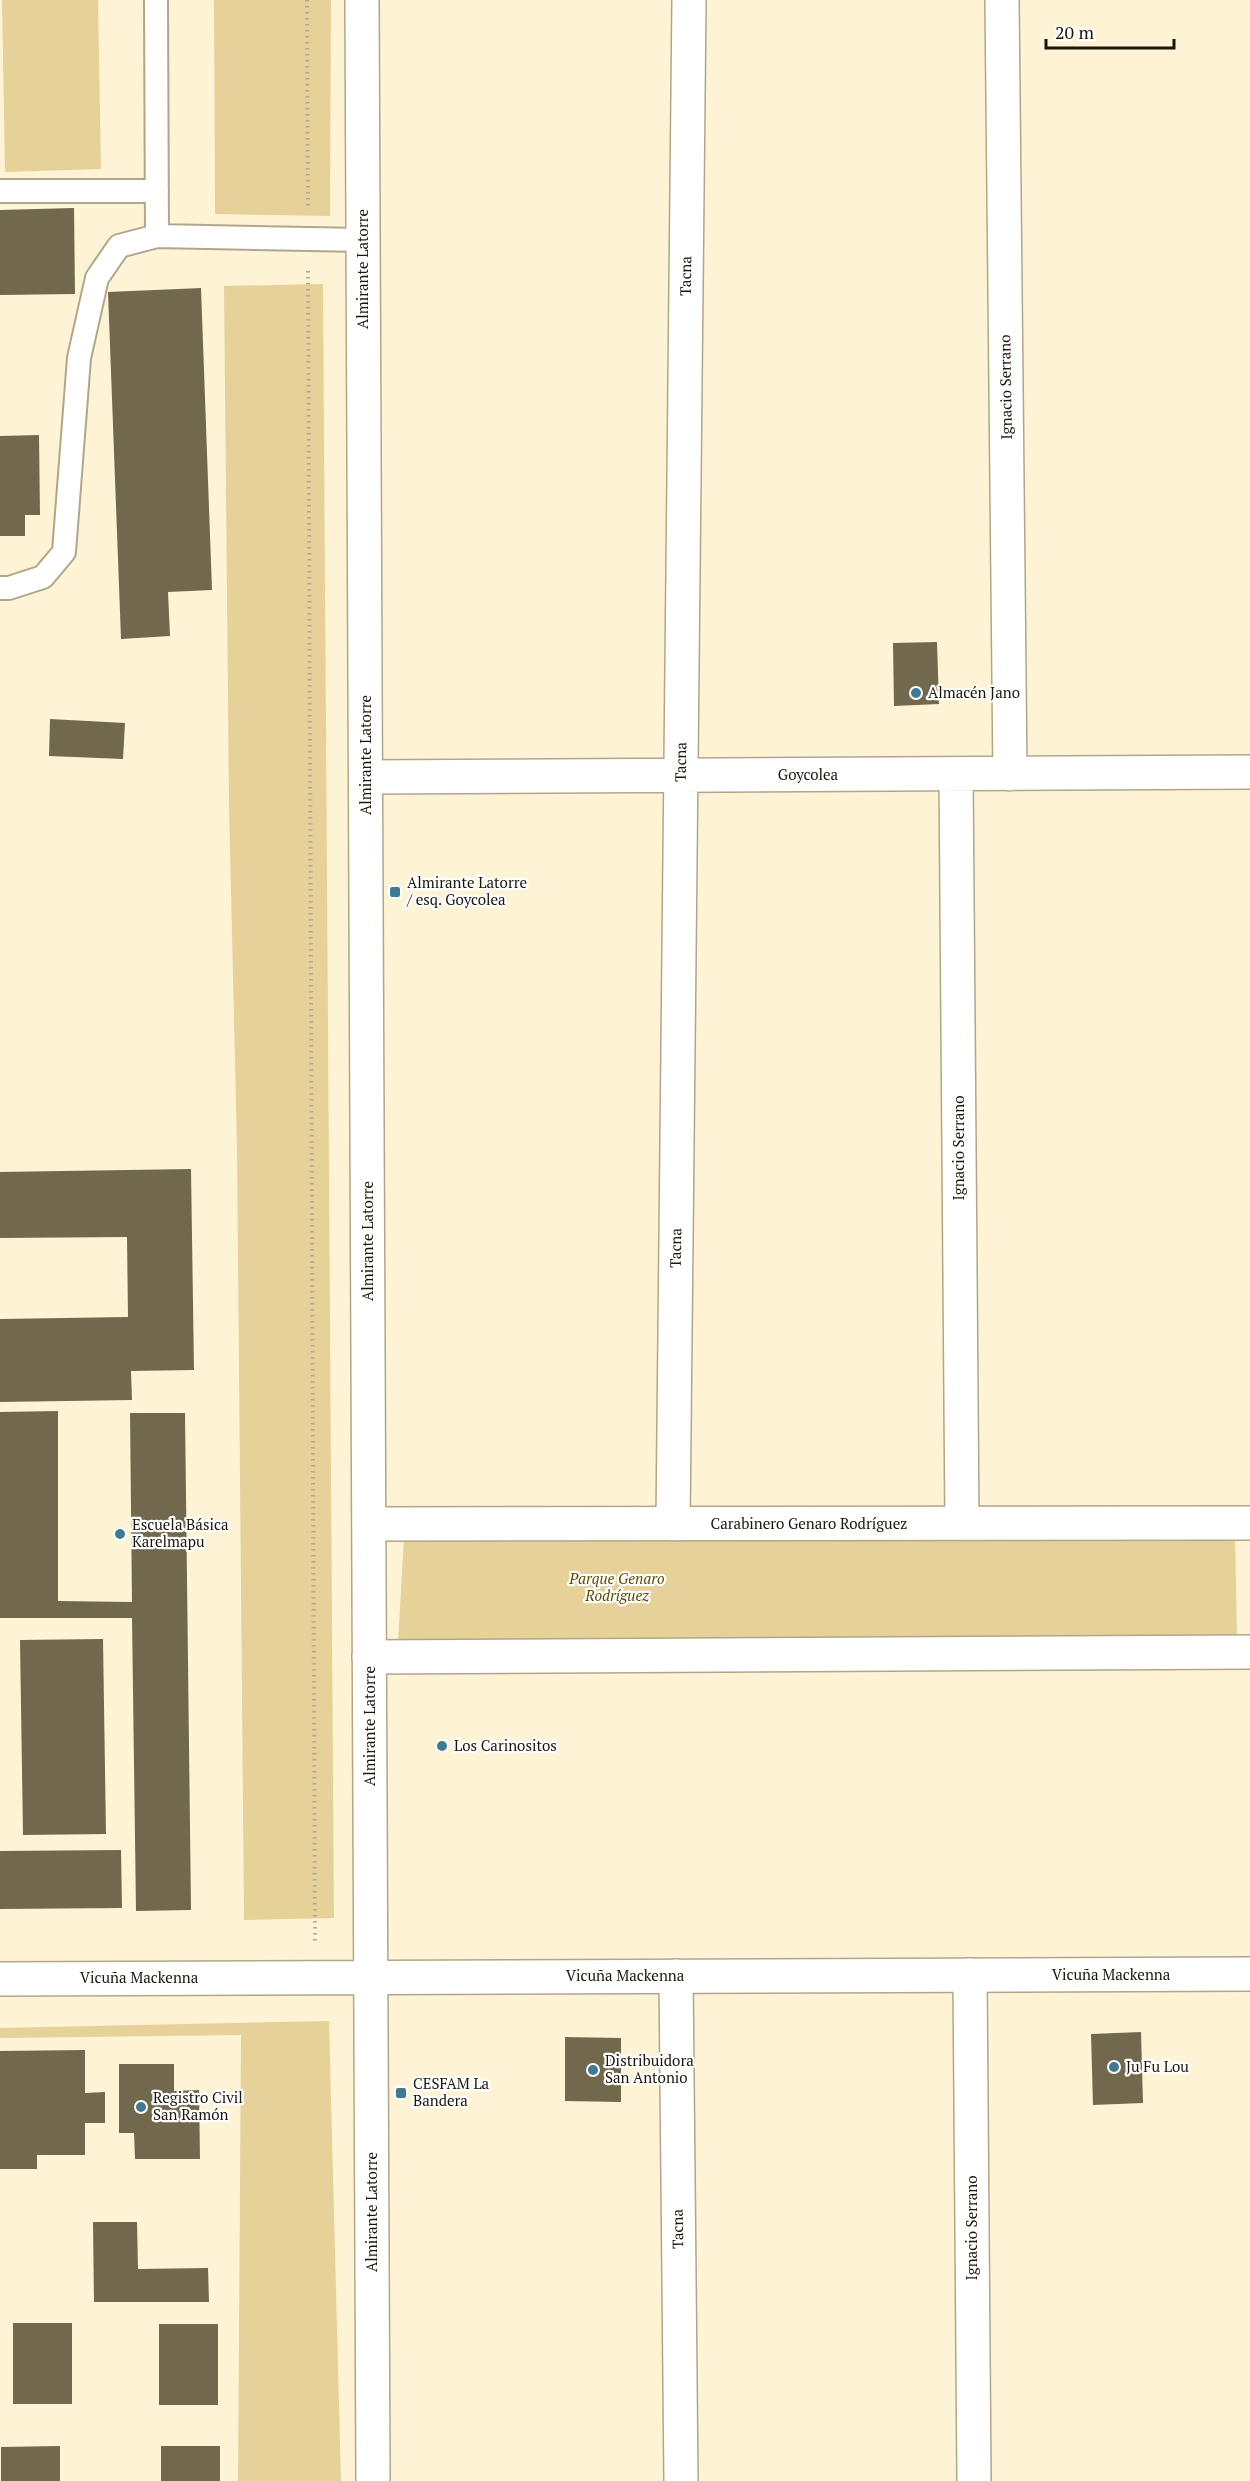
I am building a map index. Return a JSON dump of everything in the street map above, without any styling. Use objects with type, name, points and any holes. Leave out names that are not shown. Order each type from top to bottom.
[{"type":"street","name":"Almirante Latorre","points":[[362,0],[373,2481]]},
{"type":"street","name":"Tacna","points":[[673,1524],[689,0]]},
{"type":"street","name":"Ignacio Serrano","points":[[1002,0],[1010,774]]},
{"type":"street","name":"Goycolea","points":[[366,777],[1250,772]]},
{"type":"street","name":"Ignacio Serrano","points":[[956,774],[962,1523]]},
{"type":"street","name":"Carabinero Genaro Rodríguez","points":[[369,1524],[1250,1523]]},
{"type":"street","points":[[369,1657],[1250,1652]]},
{"type":"street","name":"Vicuña Mackenna","points":[[0,1979],[1250,1974]]},
{"type":"street","name":"Ignacio Serrano","points":[[970,1975],[974,2481]]},
{"type":"street","name":"Tacna","points":[[675,1976],[681,2481]]},
{"type":"lane","points":[[156,0],[157,236]]},
{"type":"lane","points":[[0,191],[157,191]]},
{"type":"lane","points":[[0,588],[9,588],[43,577],[64,552],[79,358],[97,278],[119,246],[157,236],[363,240]]},
{"type":"path","points":[[307,0],[315,1977]]},
{"type":"green space","points":[[2,0],[98,0],[101,169],[5,172]]},
{"type":"green space","points":[[214,0],[331,0],[330,216],[215,214]]},
{"type":"green space","points":[[323,284],[334,1918],[244,1920],[237,1148],[229,805],[224,286]]},
{"type":"green space","name":"Parque Genaro Rodríguez","points":[[1235,1533],[1237,1636],[398,1641],[404,1538]]},
{"type":"green space","points":[[329,2021],[341,2481],[238,2481],[241,2035],[0,2038],[0,2028]]},
{"type":"building","points":[[74,208],[75,294],[0,295],[0,210]]},
{"type":"building","points":[[201,288],[212,590],[168,592],[170,636],[121,639],[108,292]]},
{"type":"building","points":[[39,435],[40,515],[25,515],[25,536],[0,536],[0,436]]},
{"type":"building","points":[[937,642],[939,704],[894,706],[893,643]]},
{"type":"building","points":[[50,719],[125,723],[123,759],[49,756]]},
{"type":"building","points":[[191,1169],[194,1370],[131,1371],[132,1400],[0,1402],[0,1319],[128,1317],[127,1237],[0,1238],[0,1172]]},
{"type":"building","points":[[58,1411],[58,1601],[132,1602],[130,1413],[185,1413],[191,1910],[136,1911],[132,1618],[0,1618],[0,1412]]},
{"type":"building","points":[[103,1639],[106,1834],[23,1835],[20,1640]]},
{"type":"building","points":[[121,1850],[122,1908],[0,1909],[0,1851]]},
{"type":"building","points":[[1141,2032],[1143,2103],[1093,2105],[1091,2034]]},
{"type":"building","name":"Distribuidora San Antonio","points":[[565,2037],[621,2038],[621,2102],[565,2101]]},
{"type":"building","points":[[85,2050],[85,2093],[105,2092],[105,2123],[85,2123],[85,2155],[37,2155],[37,2169],[0,2169],[0,2051]]},
{"type":"building","points":[[119,2064],[174,2064],[174,2091],[199,2090],[200,2159],[135,2159],[134,2133],[119,2133]]},
{"type":"building","points":[[93,2222],[137,2222],[138,2269],[208,2268],[209,2302],[94,2302]]},
{"type":"building","points":[[13,2323],[72,2323],[72,2404],[13,2404]]},
{"type":"building","points":[[159,2324],[218,2324],[218,2405],[159,2405]]},
{"type":"building","points":[[60,2446],[60,2481],[1,2481],[1,2447]]},
{"type":"building","points":[[161,2446],[220,2446],[220,2481],[161,2481]]},
{"type":"place","name":"Almacén Jano","points":[[916,693]]},
{"type":"place","name":"Almirante Latorre / esq. Goycolea","points":[[395,892]]},
{"type":"place","name":"Escuela Básica Karelmapu","points":[[120,1534]]},
{"type":"place","name":"Los Carinositos","points":[[442,1746]]},
{"type":"place","name":"Ju Fu Lou","points":[[1114,2067]]},
{"type":"place","name":"Distribuidora San Antonio","points":[[593,2070]]},
{"type":"place","name":"CESFAM La Bandera","points":[[401,2093]]},
{"type":"place","name":"Registro Civil San Ramón","points":[[141,2107]]}]
